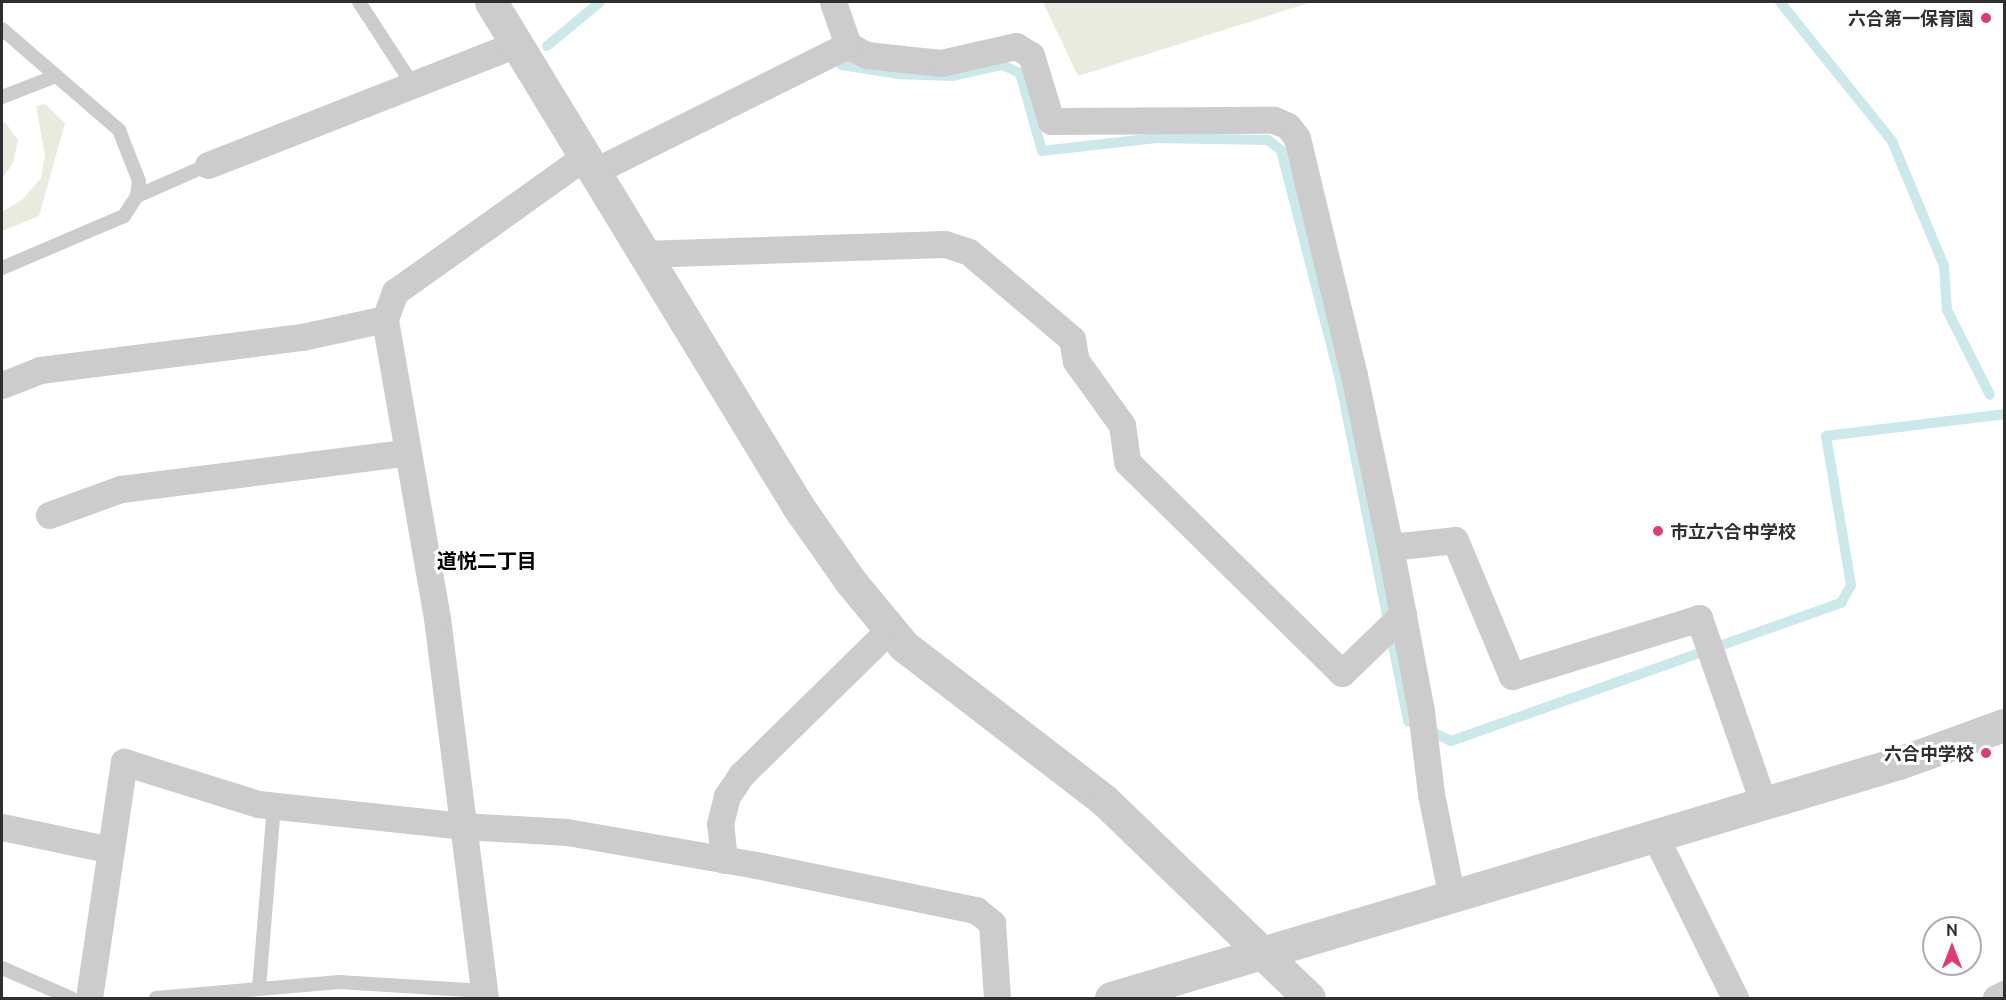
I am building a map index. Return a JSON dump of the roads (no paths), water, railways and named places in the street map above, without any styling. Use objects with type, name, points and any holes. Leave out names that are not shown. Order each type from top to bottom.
[{"type":"street","points":[[491,2],[642,254],[799,508],[851,582],[904,646],[1104,800],[1263,952],[1308,999]]},
{"type":"street","points":[[833,2],[848,45],[866,55],[941,63],[1016,46],[1031,55],[1051,121],[1274,120],[1288,126],[1297,138],[1354,375],[1390,547],[1421,711],[1433,806],[1452,898]]},
{"type":"street","points":[[208,165],[516,44]]},
{"type":"street","points":[[484,995],[437,618],[385,319],[395,292],[588,164],[848,45]]},
{"type":"street","points":[[642,254],[945,244],[969,252],[1072,339],[1076,361],[1122,425],[1127,462],[1342,673],[1402,614]]},
{"type":"street","points":[[2,385],[40,370],[302,336],[385,319]]},
{"type":"street","points":[[49,515],[121,489],[408,452]]},
{"type":"street","points":[[1390,547],[1455,540],[1512,676],[1699,618],[1764,805]]},
{"type":"street","points":[[724,860],[720,824],[727,796],[741,775],[890,629]]},
{"type":"street","points":[[1111,999],[1899,764],[2004,725]]},
{"type":"street","points":[[89,999],[124,762],[258,804],[463,826],[567,832],[724,860],[976,910],[992,923],[997,999]]},
{"type":"street","points":[[2,827],[111,850]]},
{"type":"street","points":[[1654,836],[1735,999]]},
{"type":"street","points":[[1996,999],[2004,994]]},
{"type":"lane","points":[[359,2],[413,85]]},
{"type":"lane","points":[[2,29],[119,130],[139,181],[137,196],[124,216],[2,268]]},
{"type":"lane","points":[[2,97],[56,75]]},
{"type":"lane","points":[[137,196],[208,165]]},
{"type":"lane","points":[[258,988],[274,806]]},
{"type":"lane","points":[[2,968],[71,999]]},
{"type":"lane","points":[[156,999],[339,982],[484,995]]},
{"type":"waterway","points":[[547,46],[600,2]]},
{"type":"waterway","points":[[1780,2],[1892,141],[1944,266],[1947,310],[1990,395]]},
{"type":"waterway","points":[[837,50],[842,65],[898,74],[952,76],[1002,65],[1020,73],[1042,151],[1156,138],[1268,140],[1281,150],[1340,380],[1408,721],[1451,741],[1841,603],[1851,585],[1826,436],[2004,414]]},
{"type":"place","name":"六合第一保育園","points":[[1986,18]]},
{"type":"place","name":"市立六合中学校","points":[[1658,531]]},
{"type":"place","name":"六合中学校","points":[[1986,753]]},
{"type":"district","name":"道悦二丁目","points":[[487,560]]}]
